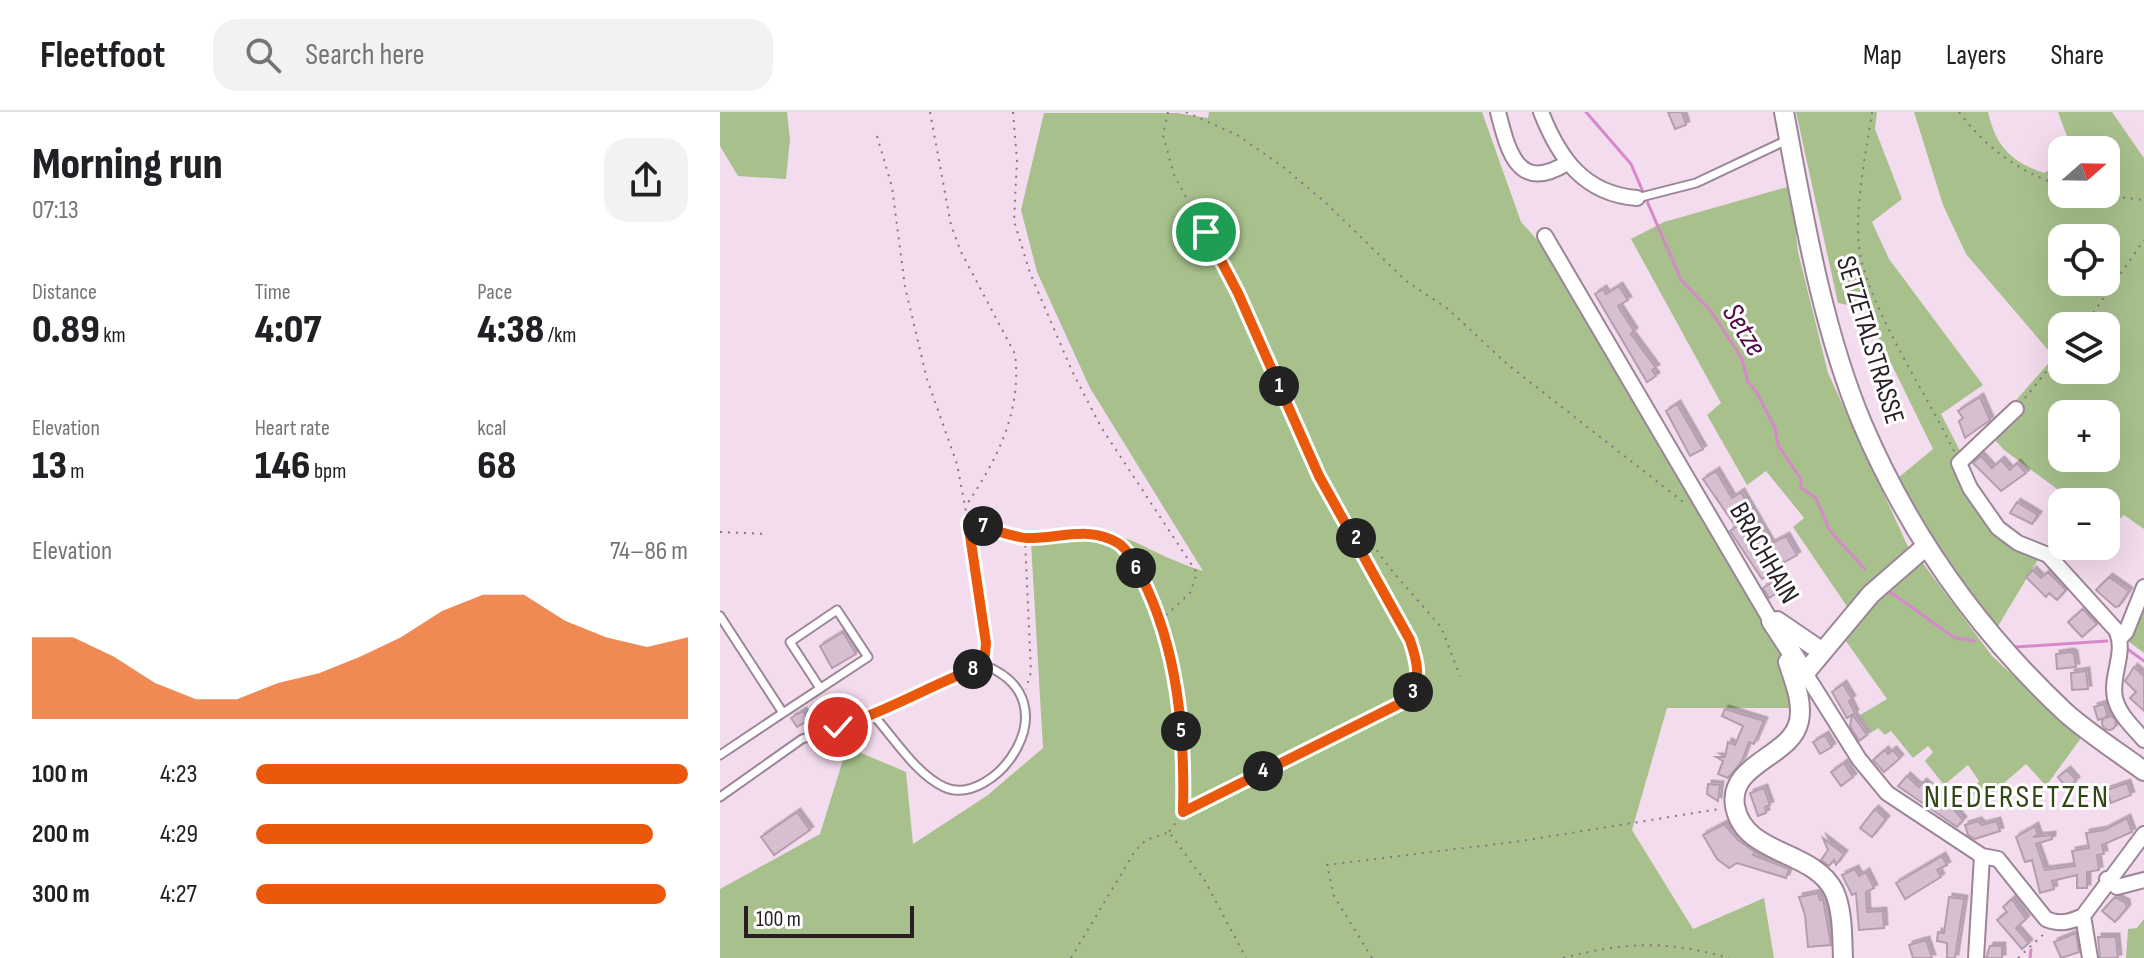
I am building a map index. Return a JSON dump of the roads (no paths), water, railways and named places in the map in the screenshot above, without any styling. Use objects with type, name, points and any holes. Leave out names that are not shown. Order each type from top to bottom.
[{"type":"street","points":[[1498,112],[1514,162],[1531,173],[1545,174],[1567,163]]},
{"type":"street","points":[[1541,112],[1554,145],[1584,181],[1613,195],[1637,198]]},
{"type":"street","name":"SETZETALSTRASSE","points":[[1784,112],[1830,326],[1862,422],[1925,547],[1990,636],[2068,714],[2144,771]]},
{"type":"street","name":"BRACHHAIN","points":[[1545,236],[1771,621],[1859,759],[1887,793],[1982,856]]},
{"type":"street","points":[[2016,409],[1959,463],[1970,488],[1998,528],[2056,562],[2120,638]]},
{"type":"street","points":[[1805,673],[1871,594],[1925,547]]},
{"type":"street","points":[[2144,587],[2126,632],[2120,638],[2116,700],[2125,719],[2144,740]]},
{"type":"street","points":[[1771,621],[1821,651]]},
{"type":"street","points":[[1793,656],[1788,662],[1801,707],[1799,723],[1787,740],[1738,784],[1735,806],[1739,819],[1751,834],[1770,848],[1808,865],[1830,884],[1840,913],[1843,958]]},
{"type":"street","points":[[2090,958],[2083,916],[2107,879],[2144,834]]},
{"type":"street","points":[[1976,958],[1982,856],[1998,859],[2040,914],[2056,923],[2083,916]]},
{"type":"street","points":[[2107,879],[2117,887],[2144,880]]},
{"type":"lane","points":[[1637,198],[1696,183],[1789,139]]},
{"type":"lane","points":[[720,755],[868,657],[837,610],[790,642],[820,688]]},
{"type":"lane","points":[[720,616],[783,713]]},
{"type":"lane","points":[[720,797],[802,739],[874,716],[942,681],[984,665],[1005,677],[1022,696],[1022,741],[1012,759],[986,780],[955,790],[939,784],[920,767],[874,716]]},
{"type":"waterway","name":"Setze","points":[[1586,112],[1631,164],[1681,280],[1711,311],[1741,357],[1748,382],[1775,428],[1778,445],[1801,479],[1801,488],[1816,498],[1830,531],[1865,569]]},
{"type":"waterway","name":"Setze","points":[[1890,592],[1955,638],[1975,641]]},
{"type":"waterway","name":"Setze","points":[[2015,647],[2107,641]]},
{"type":"waterway","name":"Setze","points":[[2126,648],[2144,661]]},
{"type":"waterway","points":[[2030,958],[2031,950]]},
{"type":"district","name":"NIEDERSETZEN","points":[[2017,797]]}]
